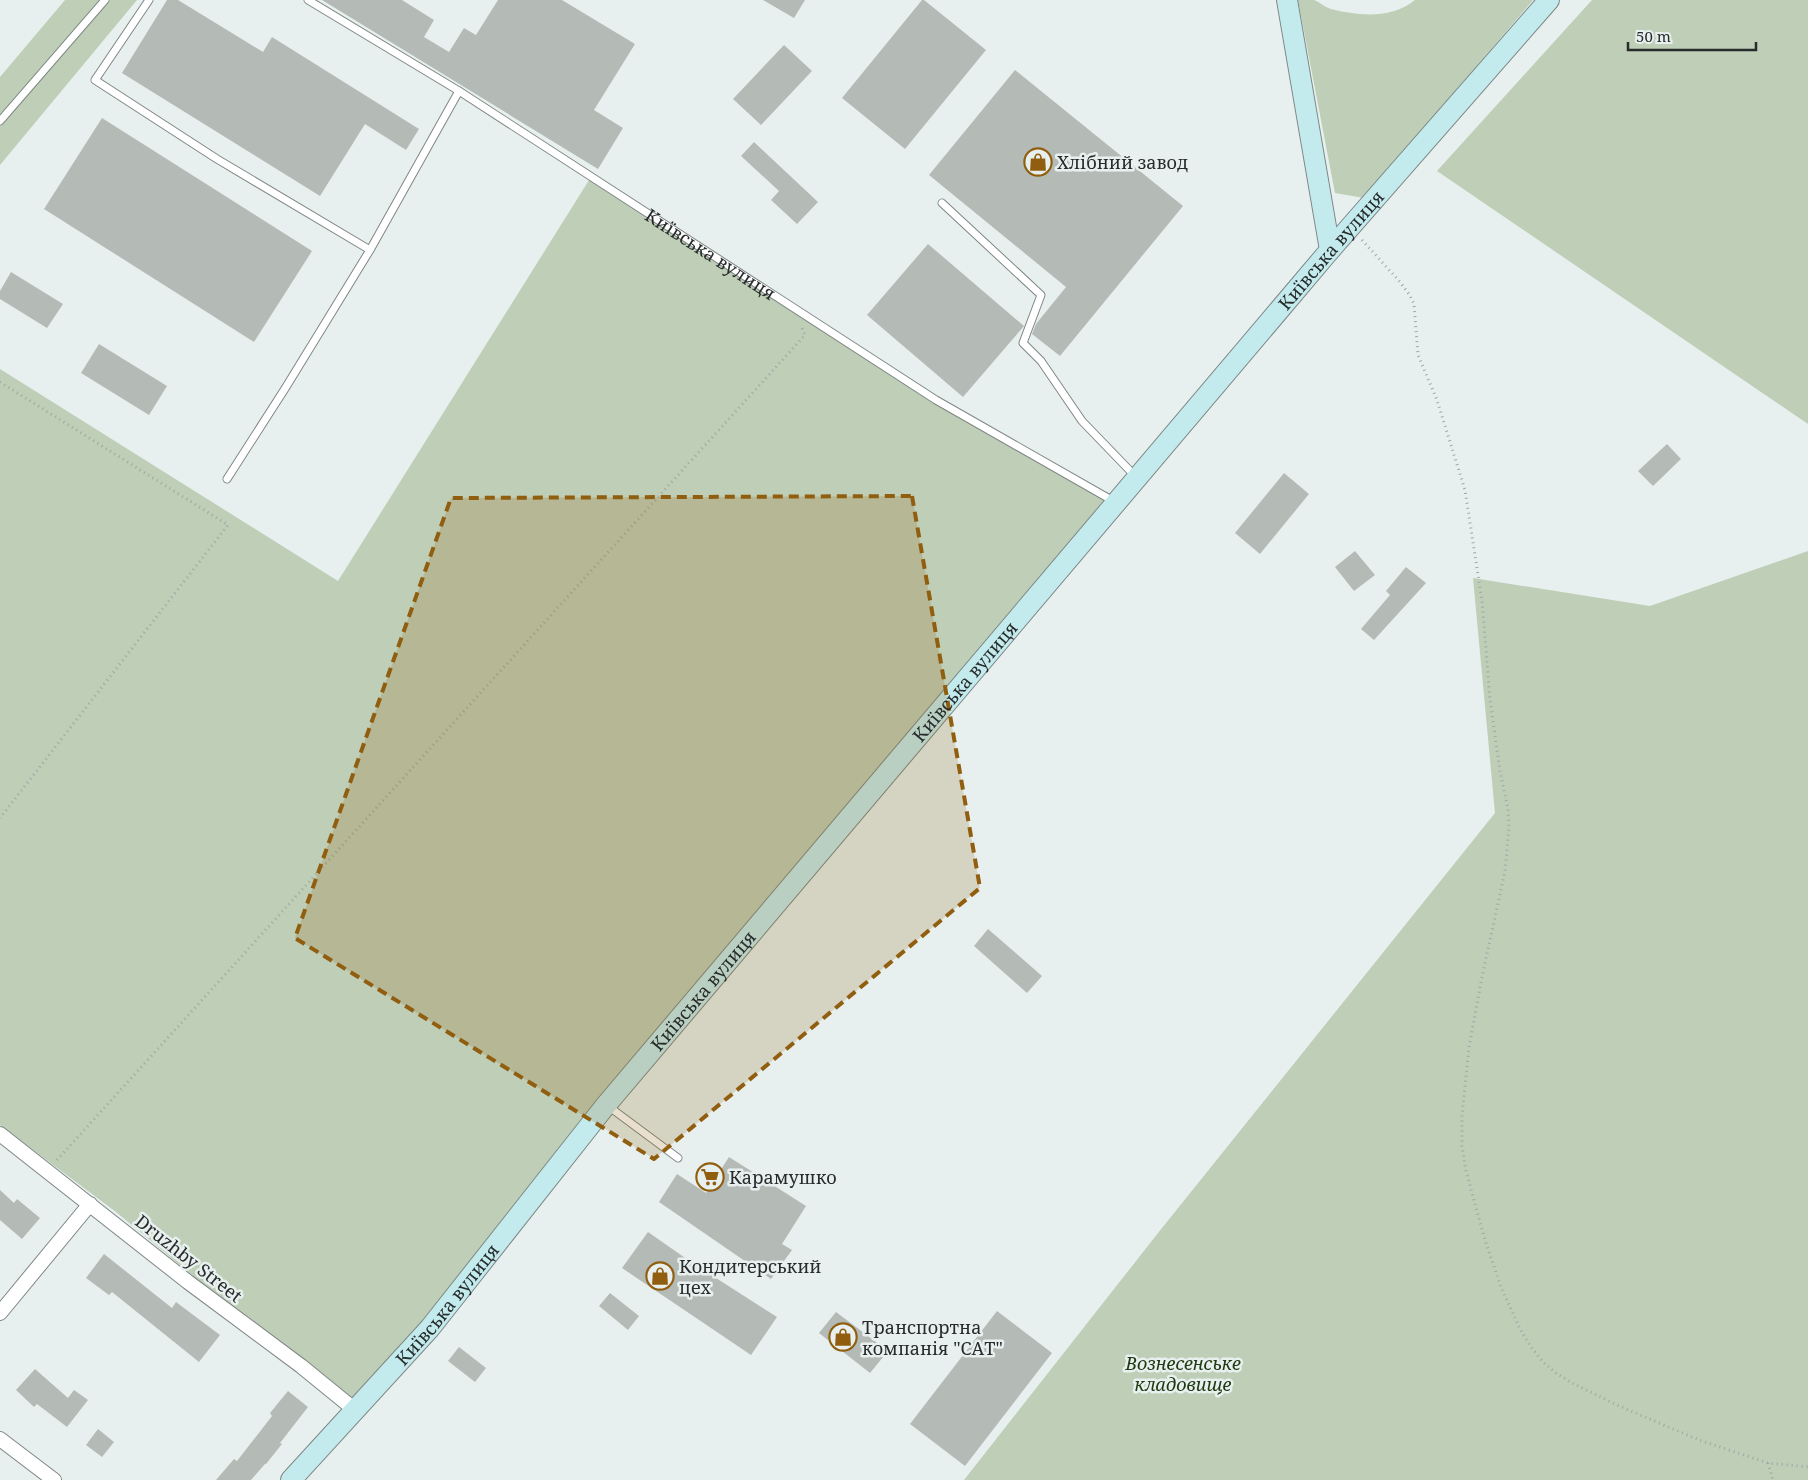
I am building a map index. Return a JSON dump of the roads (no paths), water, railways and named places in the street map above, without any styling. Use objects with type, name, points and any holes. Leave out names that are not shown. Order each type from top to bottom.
[{"type":"main road","points":[[1287,0],[1330,250]]},
{"type":"main road","name":"Київська вулиця","points":[[291,1480],[430,1328],[606,1105],[1330,250],[1549,0]]},
{"type":"street","name":"Druzhby Street","points":[[0,1134],[46,1172],[90,1204],[188,1282],[301,1366],[355,1410]]},
{"type":"street","points":[[0,1313],[90,1204]]},
{"type":"street","points":[[0,1439],[54,1480]]},
{"type":"lane","points":[[0,121],[105,0]]},
{"type":"lane","points":[[149,0],[95,80],[217,158],[370,250]]},
{"type":"lane","name":"Київська вулиця","points":[[308,0],[459,91],[936,400],[1116,502]]},
{"type":"lane","points":[[227,479],[370,250],[459,91]]},
{"type":"lane","points":[[942,203],[1041,295],[1023,343],[1041,360],[1082,421],[1136,478]]},
{"type":"lane","points":[[606,1105],[678,1158]]},
{"type":"place","name":"Хлібний завод","points":[[1038,162]]},
{"type":"place","name":"Карамушко","points":[[710,1177]]},
{"type":"place","name":"Кондитерський цех","points":[[660,1276]]},
{"type":"place","name":"Транспортна компанія \"САТ\"","points":[[843,1337]]},
{"type":"park label","name":"Вознесенське кладовище","points":[[1183,1374]]}]
